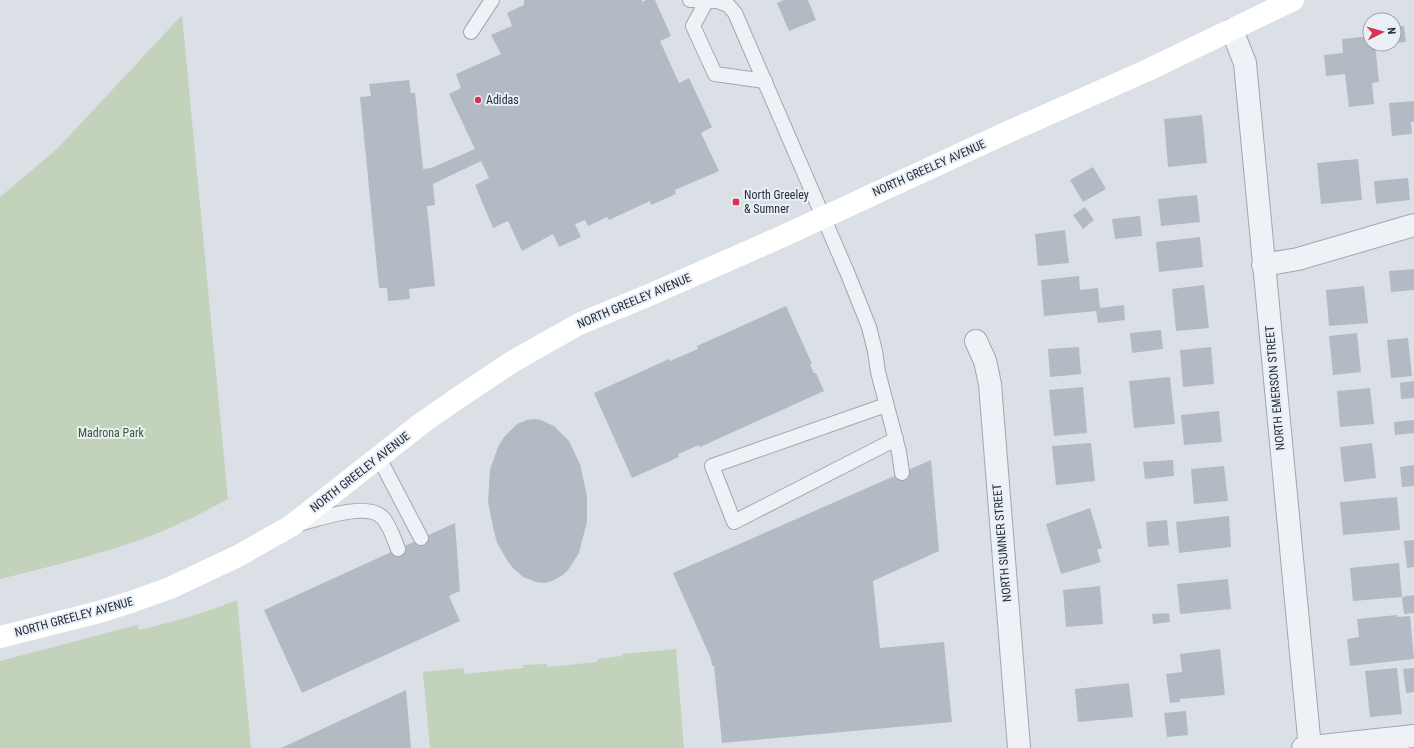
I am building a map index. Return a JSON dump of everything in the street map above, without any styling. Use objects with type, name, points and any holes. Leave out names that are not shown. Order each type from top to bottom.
[{"type":"main road","name":"NORTH GREELEY AVENUE","points":[[0,637],[99,612],[170,588],[238,556],[290,526],[422,423],[455,400],[506,366],[557,336],[605,312],[782,237],[1148,70],[1232,30],[1280,3]]},
{"type":"street","name":"NORTH EMERSON STREET","points":[[1232,30],[1245,63],[1307,748]]},
{"type":"street","points":[[1264,264],[1298,260],[1414,225]]},
{"type":"street","name":"NORTH SUMNER STREET","points":[[976,341],[985,361],[990,384],[1019,748]]},
{"type":"street","points":[[1307,748],[1414,736]]},
{"type":"lane","points":[[471,32],[492,0]]},
{"type":"lane","points":[[690,0],[717,2],[728,5],[735,13],[869,327],[875,350],[878,372],[896,439],[902,473]]},
{"type":"lane","points":[[706,2],[693,26],[715,74],[765,81]]},
{"type":"lane","points":[[886,405],[712,466],[734,522],[896,439]]},
{"type":"lane","points":[[379,458],[421,538]]},
{"type":"lane","points":[[290,526],[350,512],[371,511],[383,518],[398,548]]},
{"type":"green space","name":"Madrona Park","points":[[182,15],[228,499],[182,523],[134,542],[77,559],[0,579],[0,197],[57,149]]},
{"type":"green space","points":[[237,600],[251,748],[0,748],[0,661],[137,625],[139,630],[164,624]]},
{"type":"green space","points":[[676,649],[684,748],[430,748],[423,672],[464,668],[464,674],[523,668],[523,665],[547,664],[547,667],[597,662],[597,659],[622,656],[622,654]]},
{"type":"building","points":[[524,0],[642,0],[642,2],[646,0],[655,0],[671,36],[660,41],[679,83],[689,78],[712,127],[701,133],[719,171],[675,190],[676,194],[651,205],[650,201],[609,220],[607,217],[588,226],[585,220],[575,224],[581,237],[559,247],[553,234],[522,251],[508,221],[493,228],[475,185],[489,178],[481,161],[433,184],[435,205],[427,206],[435,286],[409,289],[410,299],[388,301],[387,288],[379,288],[360,97],[371,96],[369,84],[409,80],[411,93],[415,93],[423,169],[431,168],[475,149],[449,94],[461,88],[456,74],[501,54],[491,35],[512,26],[507,13],[524,5]]},
{"type":"building","points":[[784,0],[808,0],[816,20],[789,31],[777,3]]},
{"type":"building","points":[[1402,26],[1404,26],[1406,42],[1402,42]]},
{"type":"building","points":[[1362,37],[1362,52],[1376,52],[1379,82],[1372,83],[1374,104],[1349,107],[1345,74],[1326,76],[1324,55],[1343,53],[1342,39]]},
{"type":"building","points":[[1414,101],[1414,122],[1411,122],[1412,134],[1392,136],[1389,103]]},
{"type":"building","points":[[1202,115],[1207,163],[1168,167],[1164,119]]},
{"type":"building","points":[[1358,159],[1362,200],[1321,204],[1317,163]]},
{"type":"building","points":[[1093,167],[1106,189],[1083,202],[1070,180]]},
{"type":"building","points":[[1408,178],[1410,200],[1376,204],[1374,181]]},
{"type":"building","points":[[1197,195],[1200,222],[1161,226],[1158,199]]},
{"type":"building","points":[[1085,207],[1094,220],[1083,229],[1073,215]]},
{"type":"building","points":[[1140,216],[1142,236],[1115,239],[1112,219]]},
{"type":"building","points":[[1065,230],[1069,263],[1038,266],[1035,234]]},
{"type":"building","points":[[1200,237],[1203,267],[1159,272],[1156,242]]},
{"type":"building","points":[[1414,269],[1414,290],[1391,292],[1389,271]]},
{"type":"building","points":[[1079,276],[1080,290],[1098,288],[1100,308],[1124,305],[1125,320],[1098,323],[1096,311],[1044,316],[1041,280]]},
{"type":"building","points":[[1204,285],[1209,328],[1176,331],[1172,289]]},
{"type":"building","points":[[1364,286],[1368,323],[1329,326],[1326,290]]},
{"type":"building","points":[[786,306],[812,364],[810,365],[814,373],[816,373],[824,391],[700,447],[699,445],[678,454],[679,457],[632,478],[594,393],[669,359],[670,361],[698,349],[697,346]]},
{"type":"building","points":[[1161,330],[1163,349],[1132,353],[1130,333]]},
{"type":"building","points":[[1357,333],[1361,372],[1333,375],[1329,336]]},
{"type":"building","points":[[1408,338],[1412,376],[1391,378],[1387,340]]},
{"type":"building","points":[[1079,347],[1081,374],[1050,377],[1048,349]]},
{"type":"building","points":[[1211,347],[1214,384],[1183,387],[1180,350]]},
{"type":"building","points":[[1170,377],[1175,424],[1134,428],[1129,381]]},
{"type":"building","points":[[1414,381],[1414,398],[1401,399],[1400,383]]},
{"type":"building","points":[[1083,387],[1087,433],[1054,436],[1049,390]]},
{"type":"building","points":[[1370,388],[1374,424],[1340,427],[1337,391]]},
{"type":"building","points":[[1219,411],[1222,442],[1184,445],[1181,415]]},
{"type":"building","points":[[534,419],[541,420],[554,426],[569,441],[580,464],[587,496],[587,522],[579,553],[563,575],[545,583],[536,582],[523,577],[507,560],[497,543],[488,502],[490,469],[498,447],[504,437],[517,424]]},
{"type":"building","points":[[1414,420],[1414,433],[1395,435],[1394,422]]},
{"type":"building","points":[[1091,443],[1095,481],[1056,485],[1052,446]]},
{"type":"building","points":[[1372,443],[1376,478],[1344,482],[1340,447]]},
{"type":"building","points":[[931,460],[939,551],[873,581],[880,648],[944,642],[952,722],[722,743],[714,666],[712,666],[711,659],[673,573]]},
{"type":"building","points":[[1173,460],[1174,476],[1145,479],[1143,462]]},
{"type":"building","points":[[1414,465],[1414,486],[1402,487],[1400,467]]},
{"type":"building","points":[[1224,466],[1228,501],[1194,504],[1191,469]]},
{"type":"building","points":[[1397,497],[1400,530],[1343,535],[1340,502]]},
{"type":"building","points":[[1090,508],[1102,548],[1097,550],[1101,562],[1061,574],[1046,524]]},
{"type":"building","points":[[1229,516],[1231,547],[1179,553],[1176,522]]},
{"type":"building","points":[[1167,520],[1169,545],[1148,547],[1146,522]]},
{"type":"building","points":[[455,523],[460,591],[449,596],[460,621],[302,693],[264,610]]},
{"type":"building","points":[[1414,540],[1414,567],[1407,568],[1404,541]]},
{"type":"building","points":[[1399,563],[1402,597],[1353,601],[1350,568]]},
{"type":"building","points":[[1228,579],[1231,609],[1180,614],[1177,584]]},
{"type":"building","points":[[1100,586],[1103,624],[1066,627],[1063,590]]},
{"type":"building","points":[[1414,595],[1414,613],[1404,614],[1402,597]]},
{"type":"building","points":[[1169,613],[1170,622],[1153,624],[1152,614]]},
{"type":"building","points":[[1397,615],[1397,617],[1410,616],[1414,659],[1350,666],[1347,639],[1359,637],[1357,619]]},
{"type":"building","points":[[1220,649],[1225,695],[1180,699],[1180,702],[1170,703],[1166,674],[1182,672],[1180,654]]},
{"type":"building","points":[[1397,668],[1402,714],[1370,717],[1365,671]]},
{"type":"building","points":[[1414,668],[1414,692],[1406,693],[1403,669]]},
{"type":"building","points":[[1129,683],[1133,717],[1078,722],[1075,689]]},
{"type":"building","points":[[406,690],[411,748],[281,748],[292,743]]},
{"type":"building","points":[[1186,711],[1188,735],[1167,737],[1164,713]]},
{"type":"place","name":"Adidas","points":[[478,100]]},
{"type":"place","name":"North Greeley & Sumner","points":[[736,202]]}]
